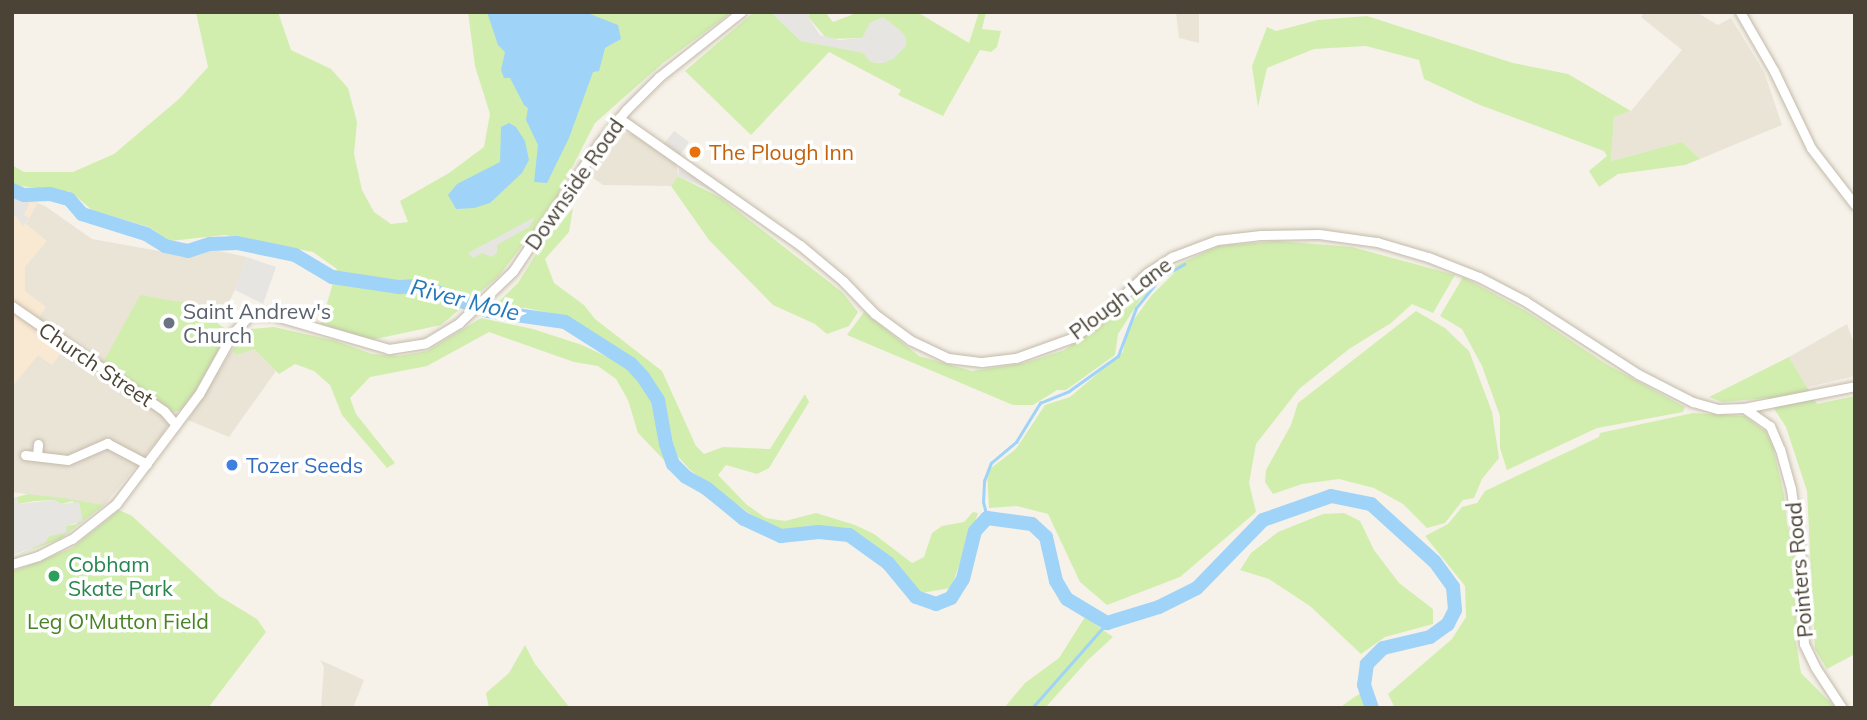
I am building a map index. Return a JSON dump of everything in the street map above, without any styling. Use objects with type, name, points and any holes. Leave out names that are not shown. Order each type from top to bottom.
[{"type":"street","name":"Downside Road","points":[[176,425],[199,394],[233,333],[246,318],[255,314],[272,315],[383,349],[417,346],[447,331],[507,278],[619,118],[659,77],[741,12]]},
{"type":"street","points":[[1740,12],[1774,71],[1811,148],[1855,205]]},
{"type":"street","name":"Plough Lane","points":[[619,118],[800,245],[843,281],[875,314],[911,340],[948,358],[982,362],[1016,358],[1072,338],[1093,324],[1147,273],[1172,257],[1217,240],[1319,234],[1377,242],[1428,257],[1479,277],[1525,302],[1638,374],[1693,402],[1718,409],[1744,408],[1855,386]]},
{"type":"street","name":"Church Street","points":[[12,306],[164,411],[176,425]]},
{"type":"street","points":[[1744,408],[1770,426],[1776,402]]},
{"type":"street","points":[[12,564],[56,548],[87,529],[116,504],[176,425]]},
{"type":"street","name":"Pointers Road","points":[[1770,426],[1791,489],[1801,560],[1804,644],[1815,667],[1842,708]]},
{"type":"street","points":[[25,455],[74,459],[107,443],[147,464]]},
{"type":"street","points":[[37,456],[38,444]]},
{"type":"shaded area","points":[[810,12],[808,17],[820,35],[839,40],[862,38],[870,23],[883,17],[900,30],[906,38],[906,46],[893,59],[883,63],[871,62],[863,53],[801,41],[772,13]]},
{"type":"shaded area","points":[[1176,12],[1199,12],[1199,43],[1179,38]]},
{"type":"shaded area","points":[[1644,12],[1696,12],[1718,25],[1731,18],[1764,72],[1782,125],[1700,159],[1682,142],[1611,161],[1614,117],[1631,111],[1682,50],[1641,17]]},
{"type":"shaded area","points":[[674,131],[689,142],[678,158],[662,146]]},
{"type":"shaded area","points":[[633,134],[676,163],[678,176],[671,186],[603,185],[586,173],[606,143],[614,135]]},
{"type":"shaded area","points":[[679,169],[702,180],[724,196],[678,176]]},
{"type":"shaded area","points":[[12,193],[45,206],[92,239],[187,256],[210,249],[247,257],[235,290],[163,434],[104,505],[12,492]]},
{"type":"shaded area","points":[[12,193],[37,204],[26,224],[47,241],[25,267],[25,291],[46,307],[39,318],[70,341],[52,365],[38,355],[12,387]]},
{"type":"shaded area","points":[[12,193],[31,200],[24,215],[29,218],[23,226],[16,216],[12,217]]},
{"type":"shaded area","points":[[535,217],[529,227],[497,245],[497,253],[491,257],[482,253],[473,258],[468,253]]},
{"type":"shaded area","points":[[247,257],[276,267],[263,304],[235,290]]},
{"type":"shaded area","points":[[1847,324],[1855,346],[1855,376],[1807,387],[1789,357]]},
{"type":"shaded area","points":[[253,348],[276,371],[229,437],[188,420],[232,350],[238,355]]},
{"type":"shaded area","points":[[17,497],[19,504],[54,500],[61,504],[79,502],[83,521],[66,526],[67,533],[49,536],[45,543],[12,555],[12,498]]},
{"type":"shaded area","points":[[320,660],[364,680],[353,708],[321,708],[324,667]]},
{"type":"green space","points":[[196,12],[278,12],[291,50],[331,69],[348,88],[357,122],[354,154],[362,190],[374,212],[391,224],[408,222],[400,201],[449,173],[484,147],[490,114],[475,66],[468,12],[732,12],[663,63],[595,123],[553,204],[499,276],[441,325],[371,340],[321,324],[337,269],[313,252],[225,235],[170,241],[149,227],[92,210],[71,192],[12,185],[12,165],[24,172],[73,172],[114,154],[179,99],[208,67]]},
{"type":"green space","points":[[754,12],[771,12],[801,41],[863,52],[871,62],[883,63],[900,30],[891,25],[862,38],[827,39],[808,17],[810,12],[825,12],[833,22],[859,12],[917,12],[969,43],[979,12],[986,12],[982,29],[1001,31],[997,47],[991,52],[980,50],[943,116],[898,95],[901,90],[829,52],[751,135],[685,71]]},
{"type":"green space","points":[[1367,16],[1513,63],[1568,74],[1631,111],[1614,117],[1611,161],[1682,142],[1700,159],[1685,165],[1618,174],[1599,187],[1589,171],[1607,156],[1604,151],[1480,105],[1424,79],[1419,60],[1366,46],[1314,49],[1267,68],[1258,107],[1252,66],[1267,27],[1276,31],[1318,20]]},
{"type":"green space","points":[[678,176],[721,198],[842,292],[858,312],[849,326],[827,334],[815,324],[773,305],[709,240],[671,186]]},
{"type":"green space","points":[[573,208],[569,232],[545,259],[554,283],[662,371],[696,446],[704,454],[723,447],[770,449],[805,394],[809,402],[769,468],[757,474],[726,465],[718,475],[747,505],[766,518],[785,521],[816,513],[855,525],[874,534],[912,563],[924,557],[932,533],[942,526],[964,522],[973,512],[978,513],[951,588],[921,593],[857,534],[822,528],[783,532],[764,524],[690,470],[675,453],[666,409],[635,361],[564,316],[526,308],[492,308],[518,283],[544,241]]},
{"type":"green space","points":[[1277,241],[1352,247],[1455,275],[1433,313],[1412,304],[1391,323],[1349,349],[1299,389],[1256,444],[1249,483],[1256,512],[1180,577],[1107,605],[1080,582],[1048,514],[1017,506],[989,508],[987,471],[1016,449],[1045,405],[1070,397],[1123,352],[1127,329],[1151,296],[1179,268],[1175,268],[1140,300],[1118,334],[1115,355],[1066,390],[1057,390],[1033,405],[1013,405],[847,335],[864,312],[919,356],[972,371],[1024,363],[1065,350],[1118,310],[1157,274],[1219,246]]},
{"type":"green space","points":[[1463,277],[1526,311],[1606,364],[1685,407],[1683,412],[1597,428],[1507,470],[1500,448],[1500,416],[1482,366],[1462,329],[1440,316]]},
{"type":"green space","points":[[140,295],[186,303],[229,331],[195,392],[182,409],[175,412],[105,365],[104,361]]},
{"type":"green space","points":[[1416,311],[1445,328],[1469,351],[1492,412],[1499,458],[1482,479],[1474,498],[1463,500],[1445,523],[1427,528],[1403,504],[1374,488],[1339,479],[1302,484],[1273,494],[1265,482],[1266,470],[1291,425],[1298,403]]},
{"type":"green space","points":[[481,318],[533,329],[582,345],[631,368],[656,403],[664,460],[638,433],[628,400],[616,379],[598,366],[574,362],[489,332],[427,366],[370,377],[350,398],[356,414],[395,463],[387,468],[342,415],[330,385],[314,371],[295,364],[279,374],[254,349],[237,355],[232,350],[250,329],[274,327],[336,341],[372,354],[399,356],[427,351]]},
{"type":"green space","points":[[1789,357],[1817,404],[1855,396],[1855,654],[1827,669],[1815,649],[1807,491],[1786,427],[1767,398],[1722,402],[1709,397]]},
{"type":"green space","points":[[1693,413],[1745,416],[1766,432],[1773,447],[1784,495],[1787,525],[1793,540],[1799,584],[1795,636],[1801,673],[1836,708],[1395,708],[1388,694],[1452,639],[1466,617],[1465,586],[1425,536],[1448,524],[1462,507],[1477,503],[1485,491],[1599,437],[1600,433]]},
{"type":"green space","points":[[28,494],[104,505],[60,539],[12,557],[33,548],[65,526],[77,524],[73,501],[61,504],[54,500],[18,504],[17,497]]},
{"type":"green space","name":"Leg O'Mutton Field","points":[[119,510],[132,516],[219,596],[257,619],[266,632],[208,708],[12,708],[12,572],[72,548]]},
{"type":"green space","points":[[1344,513],[1360,521],[1374,550],[1399,583],[1433,609],[1433,624],[1385,637],[1361,654],[1310,606],[1269,579],[1240,570],[1251,553],[1278,532],[1323,514]]},
{"type":"green space","points":[[1085,617],[1113,637],[1088,660],[1045,708],[1004,708],[1025,683],[1059,658]]},
{"type":"green space","points":[[525,645],[535,664],[570,708],[489,708],[486,693],[509,673]]},
{"type":"green space","points":[[1361,693],[1366,708],[1342,706],[1353,698]]},
{"type":"water","points":[[487,12],[585,12],[618,25],[621,39],[605,48],[599,71],[593,72],[569,138],[547,183],[534,182],[538,145],[526,120],[528,108],[510,78],[504,78],[501,70],[505,52],[498,45]]},
{"type":"water","points":[[509,123],[516,127],[525,141],[529,160],[522,173],[490,203],[474,208],[456,209],[448,195],[457,184],[500,162],[501,127]]},
{"type":"waterway","name":"River Mole","points":[[12,190],[24,195],[50,194],[69,199],[82,214],[146,234],[165,246],[188,251],[210,244],[237,243],[295,255],[332,277],[399,287],[421,286],[488,311],[565,322],[631,364],[643,377],[658,400],[666,444],[673,464],[686,477],[706,488],[744,519],[781,536],[819,532],[849,535],[888,563],[916,597],[936,604],[951,598],[963,579],[975,531],[987,518],[1032,524],[1046,537],[1056,581],[1067,599],[1107,623],[1159,607],[1197,588],[1263,520],[1331,496],[1371,504],[1435,562],[1453,587],[1455,610],[1448,624],[1430,637],[1383,648],[1367,664],[1364,685],[1372,708]]},
{"type":"waterway","points":[[987,518],[983,502],[984,481],[991,463],[1016,442],[1040,403],[1069,391],[1118,356],[1136,308],[1160,278],[1184,264]]},
{"type":"waterway","points":[[1032,708],[1107,623]]},
{"type":"place","name":"The Plough Inn","points":[[695,152]]},
{"type":"place","name":"Saint Andrew's Church","points":[[169,323]]},
{"type":"place","name":"Tozer Seeds","points":[[232,465]]},
{"type":"place","name":"Cobham Skate Park","points":[[54,576]]}]
